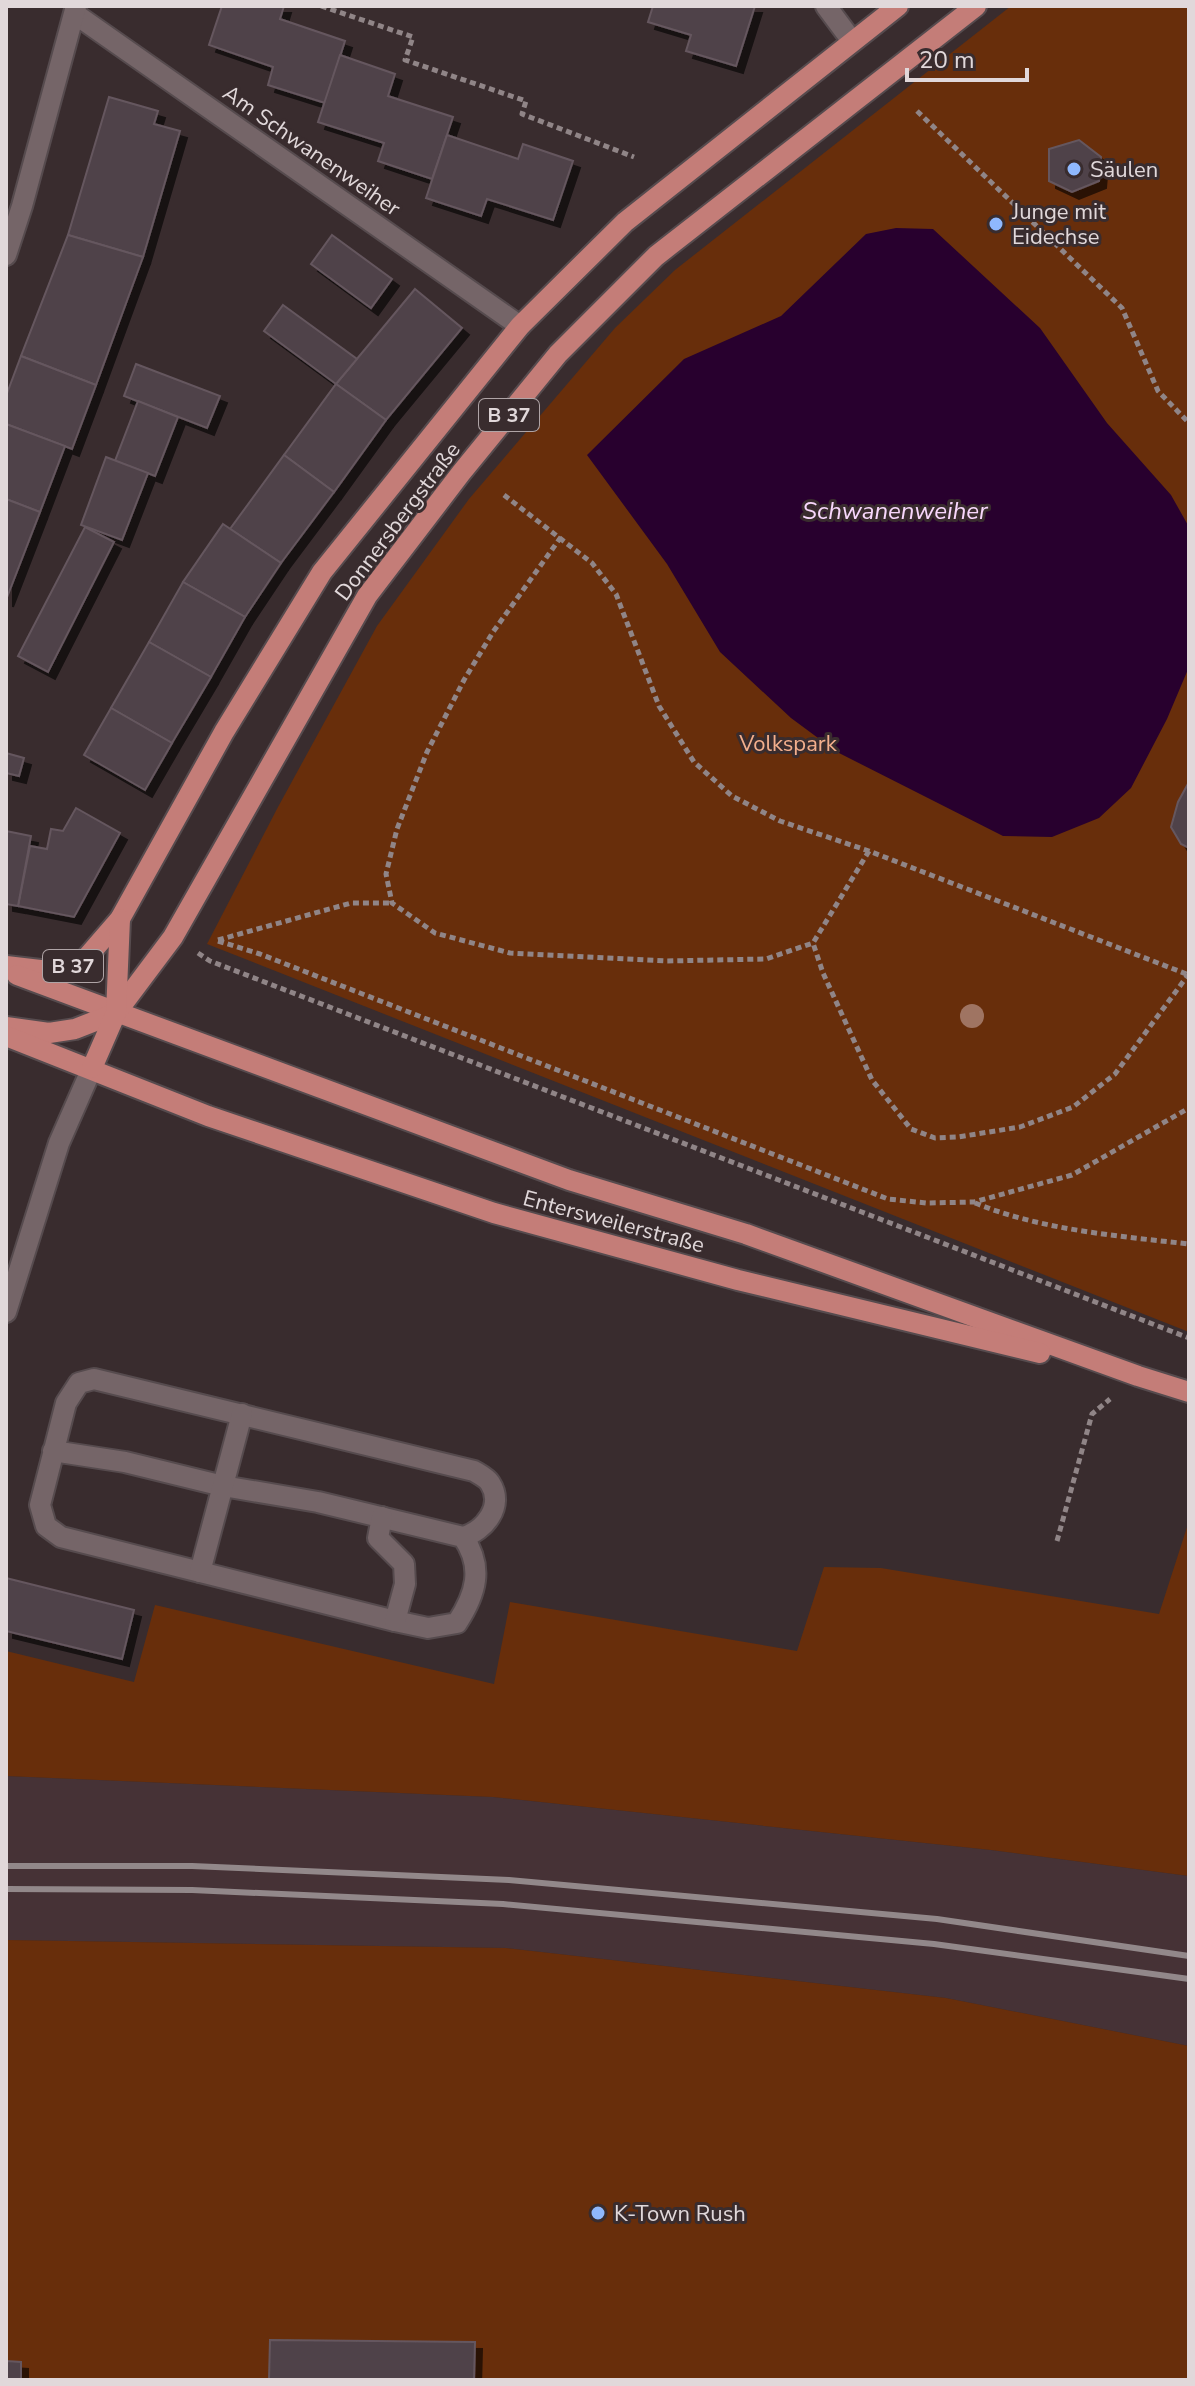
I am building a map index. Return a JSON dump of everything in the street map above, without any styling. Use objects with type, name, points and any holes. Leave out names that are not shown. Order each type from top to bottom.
[{"type":"main road","name":"Donnersbergstraße","points":[[6,968],[49,971],[81,964],[120,919],[224,732],[322,572],[520,326],[625,222],[898,6]]},
{"type":"main road","name":"Donnersbergstraße","points":[[116,1013],[173,937],[367,596],[461,473],[558,354],[656,256],[976,6]]},
{"type":"main road","points":[[92,1068],[116,1013],[120,919]]},
{"type":"main road","name":"Entersweilerstraße","points":[[6,968],[116,1013],[569,1180],[746,1234],[1189,1392]]},
{"type":"main road","points":[[6,1027],[49,1033],[75,1029],[116,1013]]},
{"type":"main road","name":"Entersweilerstraße","points":[[6,1036],[208,1116],[494,1213],[738,1280],[1138,1376]]},
{"type":"street","points":[[826,6],[852,41]]},
{"type":"street","points":[[6,255],[76,10]]},
{"type":"street","name":"Am Schwanenweiher","points":[[76,10],[520,326]]},
{"type":"street","points":[[6,1312],[59,1143],[92,1068]]},
{"type":"street","points":[[53,1451],[125,1462],[223,1486],[318,1502],[463,1537],[477,1533],[491,1518],[494,1498],[490,1482],[474,1471],[94,1379],[79,1383],[66,1403],[53,1451],[40,1505],[46,1526],[61,1537],[428,1628],[457,1623],[470,1603],[476,1576],[474,1552],[463,1537]]},
{"type":"street","points":[[200,1572],[242,1414]]},
{"type":"street","points":[[382,1517],[378,1538],[404,1564],[405,1584],[395,1621]]},
{"type":"path","points":[[321,6],[413,37],[405,60],[526,101],[522,114],[634,157]]},
{"type":"path","points":[[917,111],[1122,308],[1158,391],[1189,423]]},
{"type":"path","points":[[504,495],[592,563],[616,594],[659,706],[694,762],[732,796],[780,821],[869,851],[1189,975],[1115,1074],[1073,1107],[1020,1127],[935,1138],[911,1129],[872,1080],[823,973],[813,943]]},
{"type":"path","points":[[392,903],[386,874],[397,829],[427,752],[493,632],[561,537]]},
{"type":"path","points":[[869,851],[813,943],[766,959],[666,961],[510,953],[435,933],[392,903],[351,903],[218,941],[888,1199],[926,1203],[974,1202],[1072,1175],[1189,1108]]},
{"type":"path","points":[[210,961],[1189,1338]]},
{"type":"path","points":[[974,1202],[1009,1217],[1189,1244]]},
{"type":"path","points":[[1057,1541],[1092,1414],[1138,1376]]},
{"type":"shaded area","points":[[6,1776],[493,1797],[991,1850],[1189,1876],[1189,2046],[946,1998],[506,1948],[6,1940]]},
{"type":"green space","name":"Volkspark","points":[[1011,6],[1189,6],[1189,1332],[207,944],[377,626],[469,499],[615,328],[675,270]]},
{"type":"green space","points":[[1189,1521],[1189,1876],[991,1850],[493,1797],[6,1776],[6,1651],[134,1682],[155,1605],[494,1684],[510,1602],[797,1651],[824,1567],[881,1568],[1159,1614]]},
{"type":"green space","name":"K-Town Rush","points":[[6,1940],[506,1948],[946,1998],[1189,2046],[1189,2380],[6,2380]]},
{"type":"water","name":"Schwanenweiher","points":[[896,228],[933,229],[1040,328],[1107,423],[1171,495],[1189,527],[1189,667],[1167,719],[1131,788],[1099,818],[1052,837],[1003,836],[837,752],[791,718],[720,652],[667,564],[587,455],[684,359],[781,316],[866,234]]},
{"type":"building","points":[[222,6],[284,6],[280,19],[345,41],[325,103],[268,85],[273,67],[209,45]]},
{"type":"building","points":[[653,6],[755,6],[736,66],[686,51],[691,35],[648,22]]},
{"type":"building","points":[[340,55],[395,74],[388,96],[453,117],[432,179],[378,161],[384,143],[318,122]]},
{"type":"building","points":[[109,97],[158,111],[154,124],[180,131],[143,257],[68,235]]},
{"type":"building","points":[[447,135],[518,159],[523,144],[573,161],[553,220],[487,199],[481,216],[426,198]]},
{"type":"building","name":"Säulen","points":[[1079,140],[1101,157],[1099,181],[1072,192],[1049,181],[1049,149]]},
{"type":"building","points":[[68,235],[143,257],[96,385],[21,356]]},
{"type":"building","points":[[332,235],[392,279],[371,308],[311,264]]},
{"type":"building","points":[[415,289],[462,328],[386,420],[336,384]]},
{"type":"building","points":[[283,305],[357,359],[336,384],[264,331]]},
{"type":"building","points":[[21,356],[96,385],[72,449],[6,424],[6,396]]},
{"type":"building","points":[[136,364],[220,396],[207,428],[124,396]]},
{"type":"building","points":[[336,384],[386,420],[334,492],[284,455]]},
{"type":"building","points":[[138,401],[178,417],[155,476],[115,461]]},
{"type":"building","points":[[6,424],[65,446],[40,512],[6,499]]},
{"type":"building","points":[[284,455],[334,492],[281,563],[230,529]]},
{"type":"building","points":[[106,457],[148,473],[122,540],[81,525]]},
{"type":"building","points":[[6,499],[40,512],[6,600]]},
{"type":"building","points":[[223,524],[281,563],[245,617],[183,582]]},
{"type":"building","points":[[85,527],[114,542],[48,672],[18,656]]},
{"type":"building","points":[[183,582],[245,617],[211,677],[149,642]]},
{"type":"building","points":[[149,642],[211,677],[172,743],[111,708]]},
{"type":"building","points":[[111,708],[172,743],[145,790],[84,755]]},
{"type":"building","points":[[6,753],[24,758],[19,776],[6,773]]},
{"type":"building","points":[[1189,782],[1189,848],[1181,844],[1171,827],[1178,802]]},
{"type":"building","points":[[76,808],[120,833],[74,917],[18,906],[30,846],[47,849],[51,829],[63,831]]},
{"type":"building","points":[[6,831],[31,836],[18,906],[6,904]]},
{"type":"building","points":[[6,1578],[134,1610],[122,1659],[6,1631]]},
{"type":"building","points":[[270,2340],[475,2342],[474,2380],[269,2380]]},
{"type":"building","points":[[6,2361],[21,2362],[21,2380],[6,2380]]},
{"type":"railway","points":[[6,1866],[192,1866],[509,1880],[937,1919],[1189,1956]]},
{"type":"railway","points":[[6,1889],[192,1890],[503,1904],[934,1944],[1189,1979]]},
{"type":"place","name":"Säulen","points":[[1074,169]]},
{"type":"place","name":"Junge mit Eidechse","points":[[996,224]]},
{"type":"place","name":"K-Town Rush","points":[[598,2213]]}]
